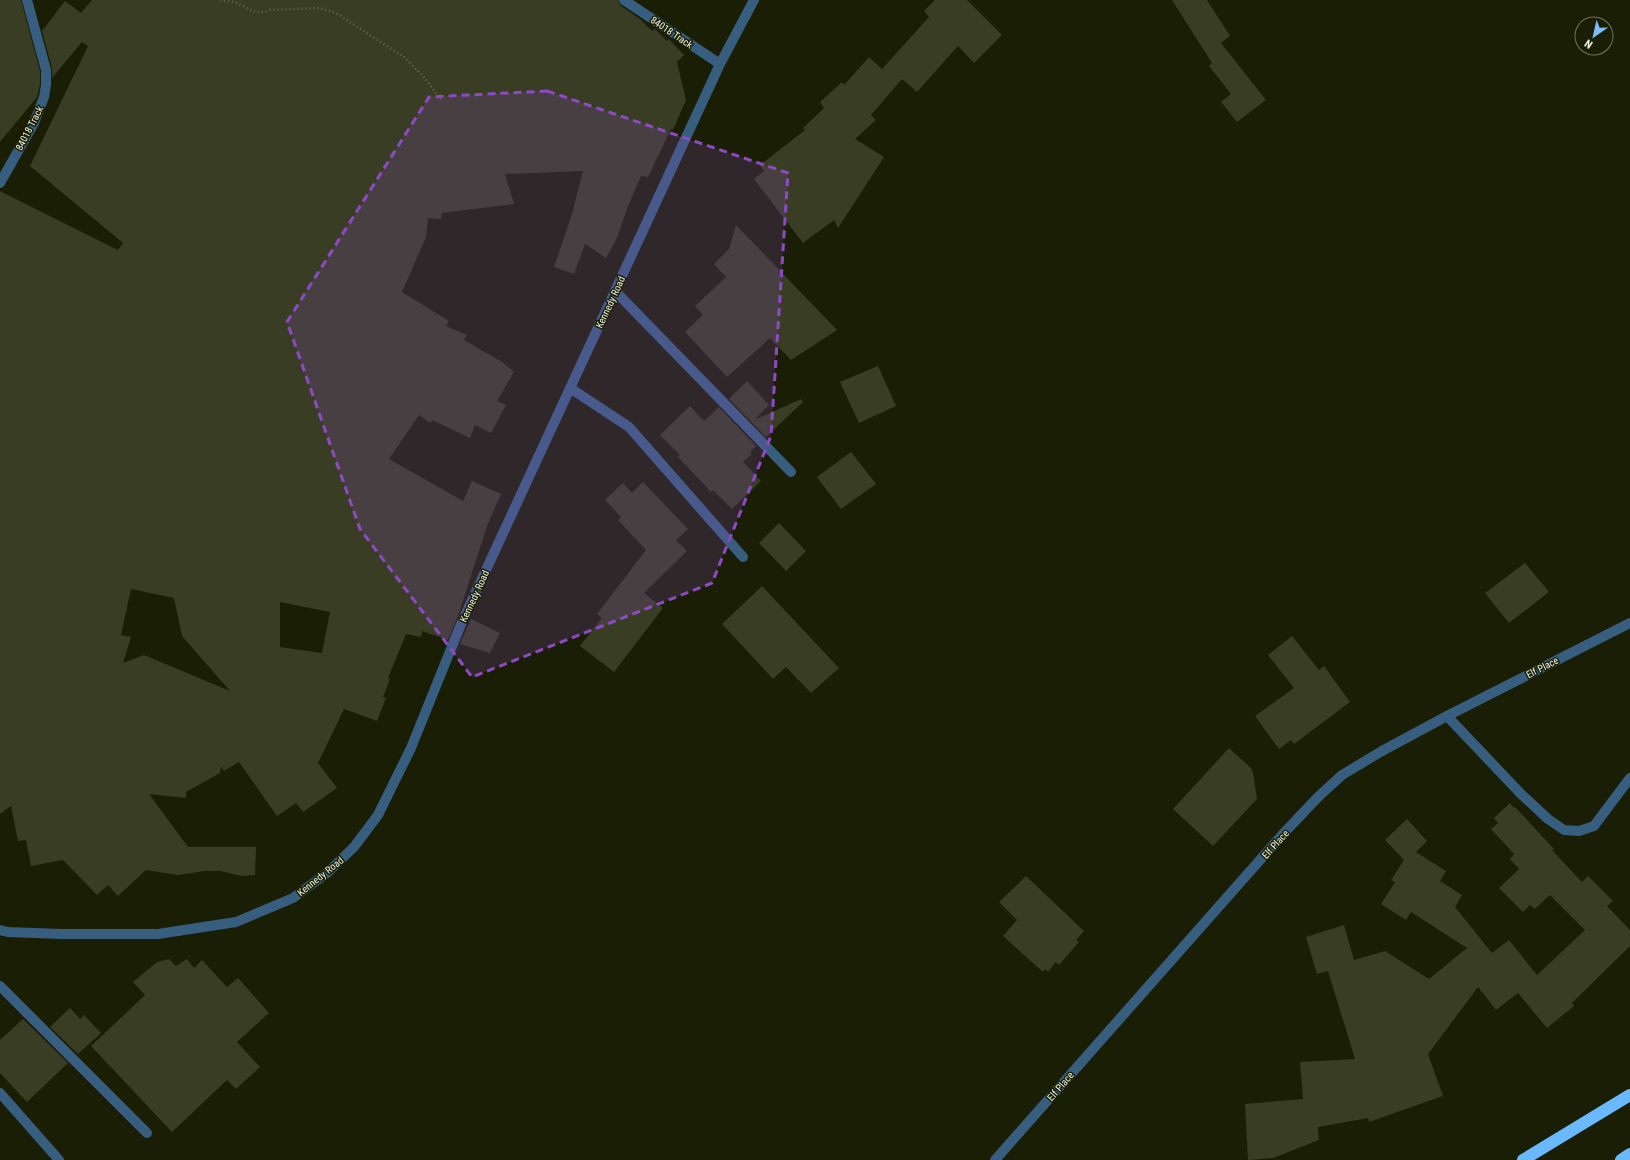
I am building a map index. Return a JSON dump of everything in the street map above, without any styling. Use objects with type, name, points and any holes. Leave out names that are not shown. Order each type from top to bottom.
[{"type":"highway","points":[[1523,1160],[1630,1095]]},
{"type":"highway","points":[[1621,1160],[1630,1154]]},
{"type":"street","name":"84018 Track","points":[[0,183],[34,123],[44,97],[46,85],[46,70],[27,0]]},
{"type":"street","name":"84018 Track","points":[[624,0],[720,64]]},
{"type":"street","name":"Kennedy Road","points":[[3,932],[62,934],[158,934],[236,922],[293,898],[327,873],[354,847],[378,815],[411,748],[461,624],[720,64],[754,0]]},
{"type":"street","points":[[615,291],[791,472]]},
{"type":"street","points":[[570,388],[629,428],[743,557]]},
{"type":"street","name":"Elf Place","points":[[995,1160],[1282,836],[1318,797],[1342,775],[1382,751],[1447,716],[1630,623]]},
{"type":"street","points":[[1447,716],[1521,794],[1548,819],[1564,830],[1579,831],[1594,826],[1630,778]]},
{"type":"street","points":[[0,986],[147,1133]]},
{"type":"street","points":[[0,1094],[59,1160]]},
{"type":"path","points":[[220,0],[233,2],[254,12],[264,13],[270,10],[319,8],[336,13],[404,57],[425,78],[441,100]]},
{"type":"highlighted area","points":[[547,91],[788,173],[771,436],[712,583],[472,677],[360,529],[287,322],[429,97]]},
{"type":"building","points":[[0,0],[21,0],[40,71],[40,84],[37,97],[0,142]]},
{"type":"building","points":[[92,0],[618,0],[620,5],[640,19],[652,31],[655,29],[667,41],[669,39],[684,55],[677,62],[686,100],[673,130],[671,129],[648,177],[641,176],[628,206],[617,238],[606,258],[585,244],[574,274],[554,267],[572,214],[583,171],[505,174],[514,204],[442,213],[441,219],[428,218],[426,237],[402,292],[449,321],[446,326],[467,335],[464,340],[502,362],[514,372],[497,401],[506,405],[491,433],[475,425],[470,438],[432,420],[430,423],[419,415],[389,459],[463,501],[472,481],[501,494],[487,526],[459,613],[448,640],[422,631],[421,637],[406,634],[388,678],[390,679],[383,697],[386,698],[377,721],[344,709],[318,763],[337,788],[303,812],[296,803],[277,816],[239,762],[224,771],[221,766],[220,773],[186,792],[186,798],[149,794],[188,847],[256,847],[255,875],[241,876],[220,871],[205,871],[178,875],[146,870],[118,896],[108,885],[97,895],[63,860],[31,866],[26,840],[18,841],[11,806],[0,814],[0,191],[118,250],[123,243],[30,166],[88,46],[82,42],[52,78],[52,68],[42,31],[65,1],[81,13]],"holes":[[[131,589],[174,598],[182,636],[230,691],[144,655],[123,663],[131,637],[121,635]],[[280,602],[330,612],[322,653],[280,647]]]},
{"type":"building","points":[[935,0],[967,0],[1002,35],[974,63],[958,46],[917,92],[902,79],[871,115],[876,120],[855,139],[884,157],[838,228],[834,220],[803,243],[754,179],[764,171],[760,165],[805,130],[803,128],[824,108],[820,102],[842,82],[844,85],[869,57],[882,69],[929,17],[924,11]]},
{"type":"building","points":[[1172,0],[1207,0],[1230,36],[1221,43],[1266,100],[1237,122],[1221,102],[1231,94],[1209,66],[1212,63]]},
{"type":"building","points":[[736,225],[837,330],[791,360],[770,338],[727,377],[685,332],[703,315],[695,306],[726,277],[714,264],[729,249]]},
{"type":"building","points":[[878,366],[896,406],[859,423],[840,382]]},
{"type":"building","points":[[747,381],[769,405],[754,420],[801,399],[803,402],[766,437],[729,399]]},
{"type":"building","points":[[690,406],[704,421],[719,407],[756,446],[750,452],[752,454],[743,462],[761,481],[732,509],[713,490],[711,492],[678,457],[680,455],[660,435]]},
{"type":"building","points":[[851,452],[876,484],[841,509],[817,477]]},
{"type":"building","points":[[643,482],[688,529],[676,540],[687,551],[644,593],[663,608],[614,672],[580,646],[602,618],[597,614],[646,550],[618,520],[621,517],[605,500],[623,483],[632,493]]},
{"type":"building","points":[[779,523],[806,551],[786,571],[759,543]]},
{"type":"building","points":[[1525,563],[1549,592],[1509,623],[1485,593]]},
{"type":"building","points":[[762,586],[839,668],[811,693],[786,667],[773,679],[722,624]]},
{"type":"building","points":[[471,619],[500,633],[490,653],[460,644]]},
{"type":"building","points":[[1292,636],[1319,670],[1324,666],[1350,702],[1294,744],[1291,740],[1279,749],[1255,716],[1294,688],[1268,655]]},
{"type":"building","points":[[1229,748],[1251,768],[1257,799],[1213,846],[1173,809]]},
{"type":"building","points":[[1510,803],[1554,849],[1552,850],[1582,882],[1588,876],[1613,901],[1607,906],[1630,930],[1630,946],[1572,1003],[1574,1006],[1547,1028],[1518,993],[1496,1010],[1478,987],[1428,1054],[1443,1096],[1369,1122],[1368,1118],[1318,1127],[1319,1140],[1273,1158],[1248,1160],[1245,1104],[1303,1099],[1300,1062],[1355,1059],[1328,971],[1317,974],[1306,937],[1344,925],[1354,960],[1385,951],[1429,979],[1467,948],[1411,912],[1406,920],[1381,904],[1395,882],[1391,880],[1404,860],[1385,840],[1407,819],[1427,841],[1416,852],[1446,871],[1440,881],[1462,895],[1455,907],[1492,953],[1509,940],[1537,975],[1585,930],[1550,895],[1535,909],[1530,905],[1523,912],[1499,888],[1519,869],[1510,859],[1514,854],[1491,829],[1498,823],[1494,818]]},
{"type":"building","points":[[1026,876],[1084,931],[1076,940],[1079,942],[1059,965],[1056,962],[1048,972],[1045,969],[1043,972],[1003,936],[1017,920],[999,902]]},
{"type":"building","points":[[169,959],[176,966],[187,959],[194,968],[202,960],[227,987],[238,978],[269,1013],[237,1042],[260,1067],[236,1089],[227,1080],[172,1132],[91,1046],[145,995],[133,982],[157,962]]},
{"type":"building","points":[[70,1008],[80,1019],[84,1015],[101,1033],[78,1054],[50,1027]]},
{"type":"building","points":[[23,1019],[68,1063],[27,1102],[0,1073],[0,1040]]}]
